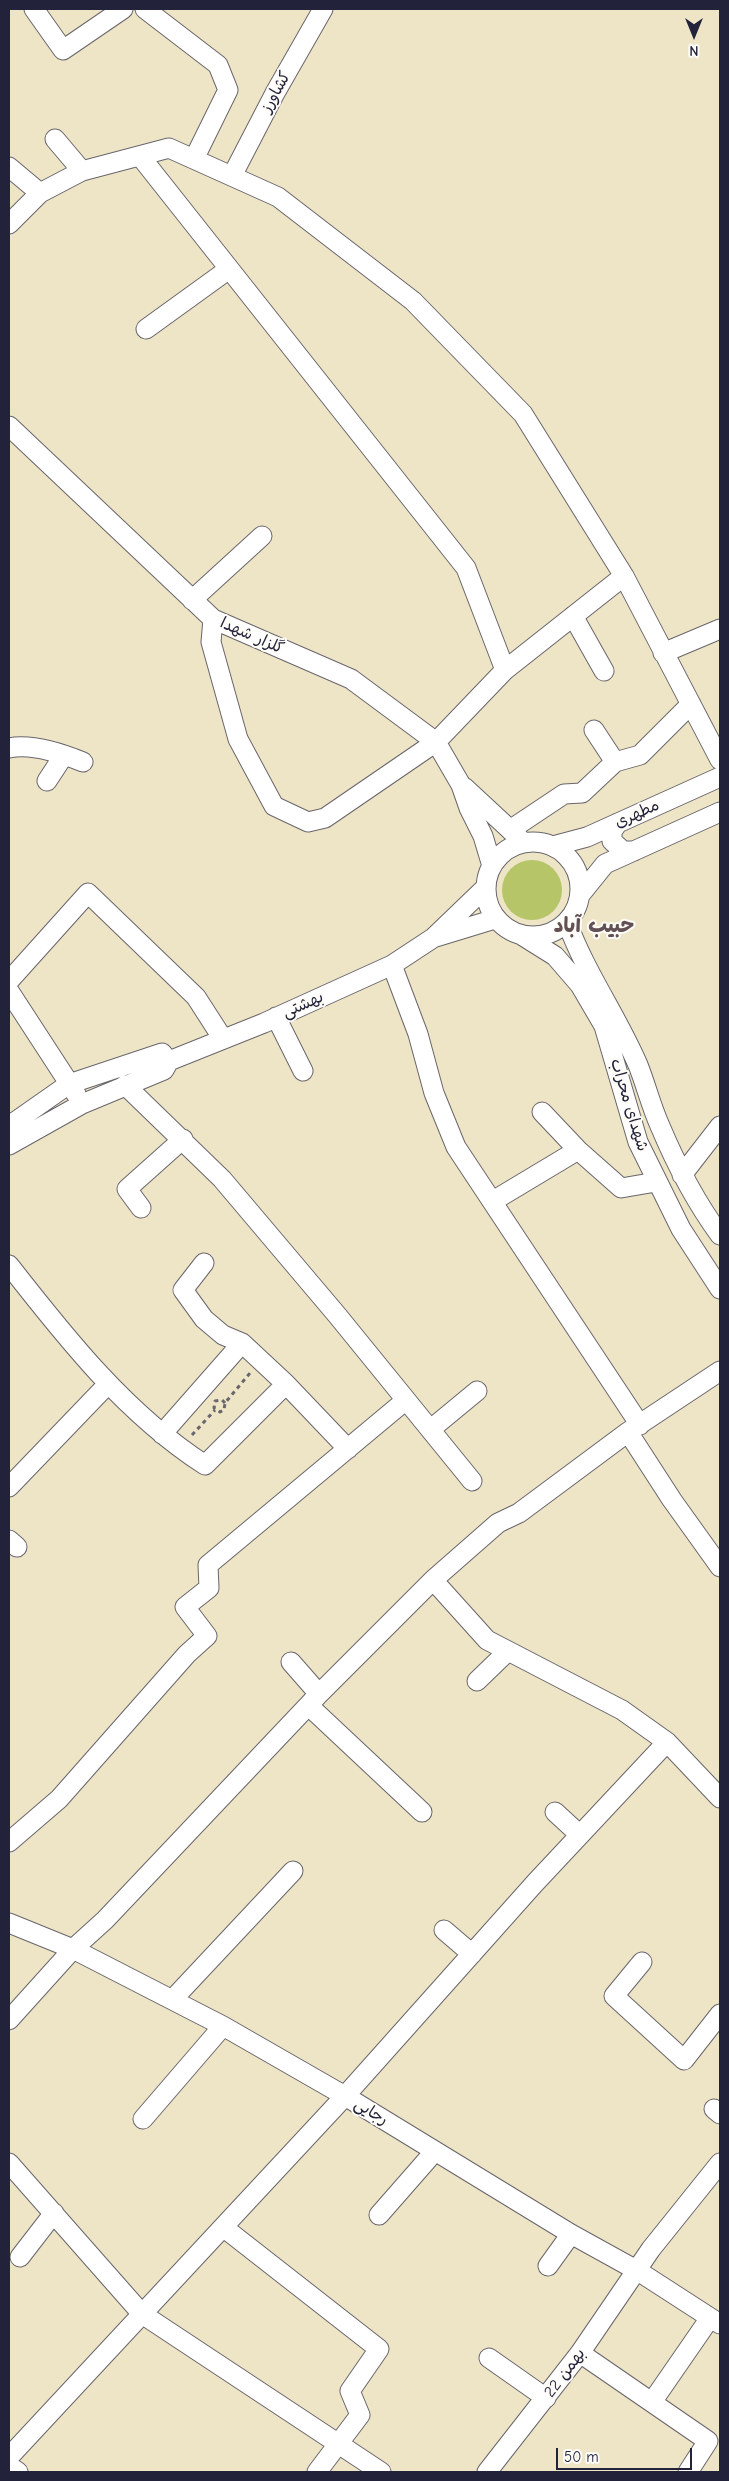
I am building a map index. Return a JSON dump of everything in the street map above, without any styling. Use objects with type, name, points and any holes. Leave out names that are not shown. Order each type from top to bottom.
[{"type":"street","points":[[34,9],[63,50],[122,9]]},
{"type":"street","points":[[145,9],[218,65],[228,90],[194,159]]},
{"type":"street","name":"کشاورز","points":[[232,176],[323,9]]},
{"type":"street","points":[[55,139],[82,171]]},
{"type":"street","points":[[9,224],[40,193],[82,171],[169,148],[278,197],[413,301],[524,414],[624,576],[720,760]]},
{"type":"street","points":[[140,156],[466,568],[504,670]]},
{"type":"street","points":[[9,167],[40,193]]},
{"type":"street","points":[[146,329],[229,269]]},
{"type":"street","name":"گلزار شهدا","points":[[9,426],[214,619],[351,680],[436,742],[461,785]]},
{"type":"street","points":[[192,600],[262,536]]},
{"type":"street","points":[[214,619],[211,642],[238,739],[274,806],[308,822],[326,818],[436,742],[504,670],[624,576]]},
{"type":"street","points":[[573,616],[604,671]]},
{"type":"street","points":[[663,653],[720,629]]},
{"type":"street","points":[[461,785],[517,836],[553,846],[565,854],[575,866],[580,880],[580,895],[576,910],[568,922],[556,931],[540,936],[524,936],[508,930],[495,919],[487,905],[485,888],[488,872],[497,858],[509,848],[517,836],[564,794],[582,793],[615,762],[640,755],[691,704]]},
{"type":"street","points":[[594,730],[615,762]]},
{"type":"street","points":[[9,748],[22,745],[64,755],[83,762]]},
{"type":"street","points":[[47,781],[64,755]]},
{"type":"street","name":"مطهری","points":[[553,846],[587,837],[720,777]]},
{"type":"street","points":[[461,785],[469,808],[483,836],[492,866]]},
{"type":"street","name":"مطهری","points":[[580,895],[605,864],[720,812]]},
{"type":"street","points":[[618,823],[612,831],[615,846],[624,851],[634,851]]},
{"type":"street","points":[[433,938],[485,888]]},
{"type":"street","points":[[9,981],[88,893],[196,997],[223,1039]]},
{"type":"street","points":[[433,938],[495,919]]},
{"type":"street","name":"شهدای محراب","points":[[568,922],[576,946],[592,973],[638,1065],[664,1136],[682,1175],[720,1235]]},
{"type":"street","name":"شهدای محراب","points":[[524,936],[555,956],[580,985],[604,1026],[638,1142],[656,1182],[681,1229],[720,1290]]},
{"type":"street","name":"بهشتی","points":[[9,1146],[82,1104],[164,1070],[169,1061],[276,1017],[392,965],[433,938]]},
{"type":"street","points":[[392,965],[418,1034],[434,1093],[456,1147],[492,1200],[634,1428],[672,1500],[717,1554]]},
{"type":"street","points":[[9,991],[15,1019],[69,1084],[82,1104]]},
{"type":"street","points":[[276,1017],[304,1072]]},
{"type":"street","points":[[9,1126],[69,1084],[162,1053],[169,1061]]},
{"type":"street","points":[[126,1085],[222,1179],[472,1480]]},
{"type":"street","points":[[542,1112],[578,1150],[621,1188],[656,1182]]},
{"type":"street","points":[[682,1175],[720,1126]]},
{"type":"street","points":[[638,1142],[664,1136]]},
{"type":"street","points":[[141,1208],[127,1189],[183,1139]]},
{"type":"street","points":[[492,1200],[578,1150]]},
{"type":"street","points":[[204,1263],[183,1290],[204,1319],[223,1335],[242,1343],[261,1360],[348,1449]]},
{"type":"street","points":[[9,1265],[108,1384],[162,1434],[205,1465],[286,1384]]},
{"type":"street","points":[[162,1434],[242,1343]]},
{"type":"street","points":[[9,2020],[73,1949],[105,1920],[314,1700],[433,1580],[498,1523],[519,1513],[634,1428],[720,1371]]},
{"type":"street","points":[[9,1487],[108,1384]]},
{"type":"street","points":[[431,1429],[477,1390]]},
{"type":"street","points":[[10,1839],[59,1799],[187,1654],[207,1636],[185,1607],[209,1588],[208,1565],[406,1400]]},
{"type":"street","points":[[433,1580],[487,1640],[622,1710],[667,1742],[720,1798]]},
{"type":"street","points":[[477,1681],[508,1651]]},
{"type":"street","points":[[291,1662],[314,1700],[422,1812]]},
{"type":"street","points":[[9,2456],[346,2096],[472,1954],[667,1742]]},
{"type":"street","points":[[555,1812],[580,1835]]},
{"type":"street","points":[[173,1999],[293,1871]]},
{"type":"street","name":"رجایی","points":[[9,1923],[73,1949],[223,2026],[346,2096],[571,2234],[638,2271],[715,2321]]},
{"type":"street","points":[[444,1930],[472,1954]]},
{"type":"street","points":[[642,1962],[614,1996],[684,2060],[720,2014]]},
{"type":"street","points":[[143,2119],[223,2026]]},
{"type":"street","points":[[379,2215],[436,2151]]},
{"type":"street","points":[[9,2162],[142,2314],[339,2442],[381,2472]]},
{"type":"street","name":"22 بهمن","points":[[488,2472],[580,2353],[638,2271],[651,2248],[720,2163]]},
{"type":"street","points":[[20,2257],[54,2213]]},
{"type":"street","points":[[223,2227],[379,2348],[350,2391],[360,2415],[317,2472]]},
{"type":"street","points":[[548,2266],[571,2234]]},
{"type":"street","points":[[652,2402],[715,2321]]},
{"type":"street","points":[[580,2353],[708,2441],[688,2472]]},
{"type":"street","points":[[489,2358],[546,2398]]},
{"type":"street","points":[[9,2466],[18,2472]]},
{"type":"path","points":[[215,1410],[220,1412],[224,1410],[225,1403],[261,1360]]},
{"type":"path","points":[[215,1410],[213,1405],[215,1401],[222,1400],[225,1403]]},
{"type":"path","points":[[180,1448],[215,1410]]},
{"type":"green space","points":[[532,860],[548,865],[553,869],[557,874],[562,890],[557,906],[553,911],[548,915],[532,920],[516,915],[511,911],[507,906],[502,890],[507,874],[511,869],[516,865]]},
{"type":"district","name":"حبیب آباد","points":[[594,926]]}]
